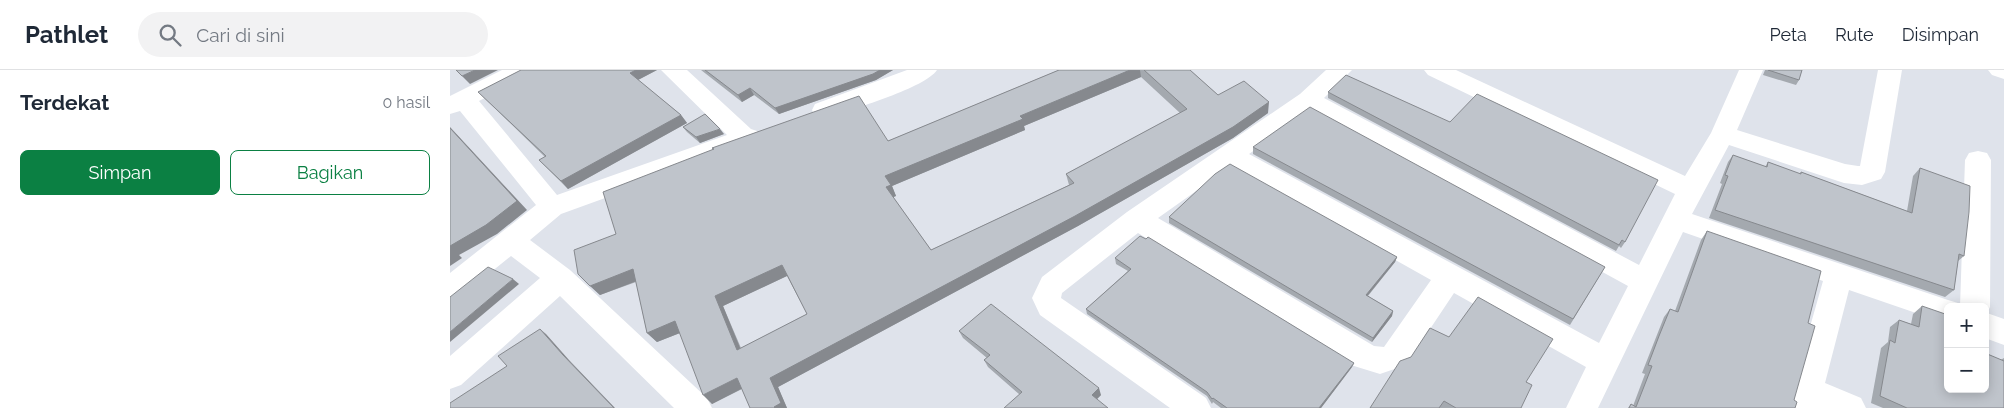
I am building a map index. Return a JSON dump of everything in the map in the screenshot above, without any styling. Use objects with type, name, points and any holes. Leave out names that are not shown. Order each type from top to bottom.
[{"type":"street","points":[[521,70],[457,102],[552,207]]},
{"type":"street","points":[[673,70],[745,138]]},
{"type":"street","points":[[1195,408],[1050,306],[1046,302],[1046,295],[1052,285],[1137,219],[1308,100],[1340,70]]},
{"type":"street","points":[[1436,70],[1690,190]]},
{"type":"street","points":[[1582,408],[1675,218],[1723,134],[1751,70]]},
{"type":"street","points":[[1723,134],[1844,173],[1860,176],[1868,174],[1872,172],[1890,70]]},
{"type":"street","points":[[2000,70],[2004,71]]},
{"type":"street","points":[[799,118],[909,73]]},
{"type":"street","points":[[1308,100],[1645,282]]},
{"type":"street","points":[[450,289],[552,207],[772,128]]},
{"type":"street","points":[[1230,155],[1605,362]]},
{"type":"street","points":[[1975,303],[1978,160]]},
{"type":"street","points":[[1675,218],[1944,311]]},
{"type":"street","points":[[1137,219],[1365,357],[1381,362],[1395,356],[1450,276]]},
{"type":"street","points":[[511,240],[560,278],[696,408]]},
{"type":"street","points":[[1839,275],[1805,399],[1850,408]]},
{"type":"street","points":[[450,375],[560,278]]},
{"type":"street","points":[[1989,326],[2004,332]]},
{"type":"building","points":[[456,70],[475,70],[462,76]]},
{"type":"building","points":[[521,70],[636,70],[630,73],[681,115],[561,181],[539,160],[546,156],[478,92]]},
{"type":"building","points":[[705,70],[880,70],[775,108],[750,88],[738,95]]},
{"type":"building","points":[[1059,70],[1130,70],[1020,116],[1023,119],[885,176],[891,185],[886,187],[931,250],[1074,183],[1066,174],[1187,109],[1144,70],[1190,70],[1218,95],[1244,81],[1269,102],[1233,127],[1075,216],[770,378],[781,403],[775,408],[750,408],[737,378],[703,395],[675,321],[647,333],[633,269],[590,286],[578,274],[574,250],[616,234],[603,192],[714,149],[712,148],[859,96],[888,141]],"holes":[[[782,265],[807,314],[737,350],[715,296]]]},
{"type":"building","points":[[1768,70],[1802,70],[1799,80]]},
{"type":"building","points":[[1346,75],[1450,122],[1477,94],[1658,180],[1625,242],[1622,240],[1619,245],[1328,92]]},
{"type":"building","points":[[1310,107],[1605,267],[1573,319],[1253,147]]},
{"type":"building","points":[[705,114],[720,129],[696,137],[683,127]]},
{"type":"building","points":[[450,128],[517,201],[486,225],[450,246]]},
{"type":"building","points":[[1733,155],[1767,167],[1768,162],[1801,174],[1801,172],[1912,213],[1920,168],[1970,186],[1964,256],[1959,254],[1954,290],[1715,210],[1728,176],[1725,175]]},
{"type":"building","points":[[1230,164],[1397,257],[1366,295],[1393,311],[1373,338],[1169,217],[1215,174]]},
{"type":"building","points":[[1707,231],[1821,271],[1808,323],[1815,326],[1794,400],[1797,402],[1795,408],[1629,408],[1631,404],[1636,407],[1652,366],[1648,365],[1670,309],[1678,312]]},
{"type":"building","points":[[1140,236],[1146,239],[1148,237],[1354,363],[1319,408],[1227,408],[1212,399],[1207,392],[1086,309],[1131,269],[1115,258]]},
{"type":"building","points":[[488,267],[513,279],[450,332],[450,297]]},
{"type":"building","points":[[1478,297],[1553,339],[1526,382],[1532,385],[1521,408],[1456,408],[1444,401],[1439,408],[1370,408],[1400,361],[1411,357],[1430,328],[1449,337]]},
{"type":"building","points":[[991,304],[1099,388],[1092,395],[1108,408],[1004,408],[1022,392],[984,360],[990,355],[959,331]]},
{"type":"building","points":[[1922,306],[1944,314],[1944,393],[1989,393],[1989,355],[2004,361],[2004,408],[1907,408],[1880,396],[1890,340],[1895,343],[1899,320],[1919,327]]},
{"type":"building","points":[[540,329],[614,408],[450,408],[450,403],[507,366],[498,356]]}]
